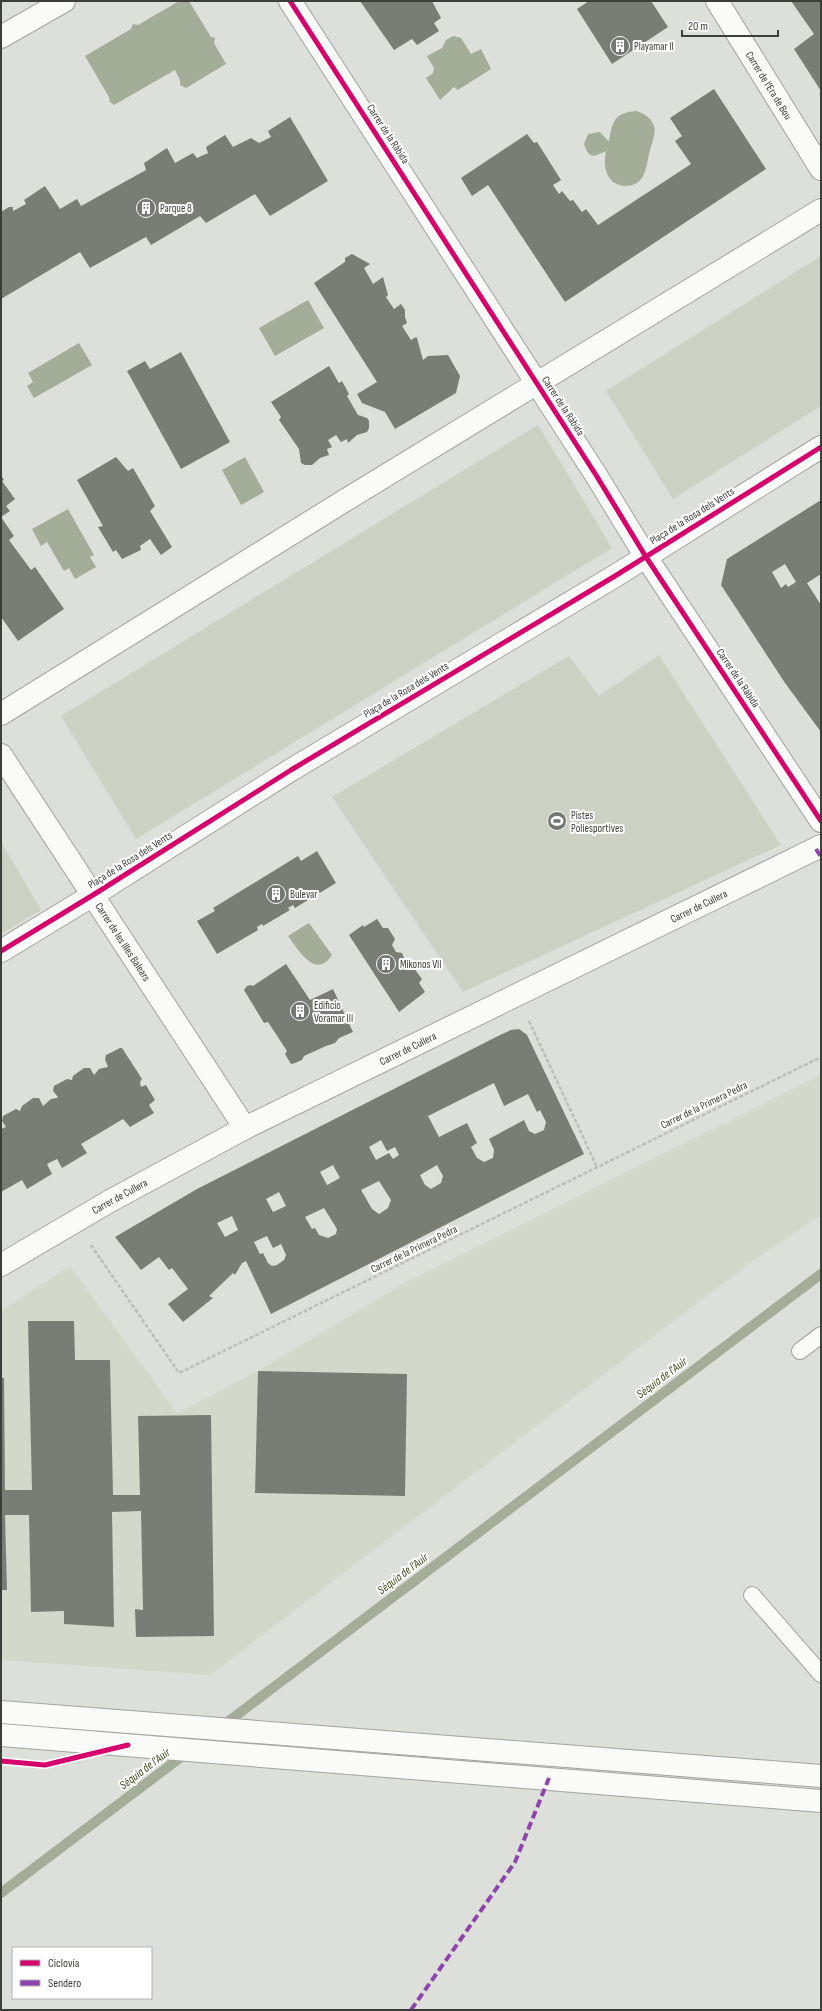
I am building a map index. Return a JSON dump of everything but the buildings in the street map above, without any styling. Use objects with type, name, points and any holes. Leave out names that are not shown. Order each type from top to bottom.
[{"type":"street","points":[[1,37],[64,1]]},
{"type":"street","name":"Carrer de la Ràbida","points":[[290,1],[537,383],[646,557],[821,821]]},
{"type":"street","name":"Carrer de l'Era de Bou","points":[[717,1],[821,169]]},
{"type":"street","points":[[1,714],[537,383],[821,210]]},
{"type":"street","name":"Plaça de la Rosa dels Vents","points":[[1,951],[94,895],[291,770],[646,557],[821,447]]},
{"type":"street","name":"Carrer de les Illes Balears","points":[[1,755],[245,1128]]},
{"type":"street","name":"Carrer de Cullera","points":[[1,1265],[74,1222],[245,1128],[516,995],[819,851]]},
{"type":"street","points":[[1,1712],[821,1776]]},
{"type":"street","points":[[1,1735],[821,1801]]},
{"type":"lane","points":[[800,1351],[821,1335]]},
{"type":"lane","points":[[752,1595],[821,1674]]},
{"type":"path","points":[[516,995],[597,1167]]},
{"type":"shaded area","points":[[179,1],[189,1],[211,37],[215,38],[214,43],[226,64],[186,88],[180,85],[180,80],[175,70],[114,105],[110,102],[109,97],[85,56],[131,29],[133,24],[138,25]]},
{"type":"shaded area","points":[[453,36],[461,38],[471,54],[481,49],[491,69],[458,90],[454,87],[440,100],[426,78],[433,73],[434,68],[427,56],[442,48],[446,40]]},
{"type":"shaded area","points":[[636,111],[642,113],[651,121],[654,126],[654,138],[642,178],[634,184],[625,186],[615,183],[609,177],[605,162],[606,151],[593,156],[588,153],[584,144],[588,134],[600,132],[609,142],[611,129],[615,120],[623,114]]},
{"type":"shaded area","points":[[821,256],[821,406],[673,499],[606,391]]},
{"type":"shaded area","points":[[308,300],[324,328],[275,356],[259,328]]},
{"type":"shaded area","points":[[79,343],[92,365],[34,398],[27,386],[33,382],[28,373]]},
{"type":"shaded area","points":[[538,425],[612,548],[136,839],[61,716]]},
{"type":"shaded area","points":[[245,457],[264,492],[241,505],[222,470]]},
{"type":"shaded area","points":[[68,509],[94,555],[90,557],[96,567],[75,579],[69,568],[64,571],[47,542],[41,546],[32,529]]},
{"type":"shaded area","name":"Pistes Poliesportives","points":[[659,655],[781,845],[463,992],[332,797],[569,656],[599,696]]},
{"type":"shaded area","points":[[1,842],[41,910],[1,934]]},
{"type":"shaded area","points":[[309,923],[332,955],[326,962],[320,965],[314,964],[308,960],[297,949],[288,936]]},
{"type":"shaded area","points":[[821,1075],[821,1215],[746,1266],[210,1675],[1,1660],[1,1311],[70,1266],[177,1413],[258,1371],[408,1281]]},
{"type":"waterway","name":"Séquia de l'Auir","points":[[1,1893],[821,1274]]},
{"type":"marked path","points":[[816,849],[821,857]]},
{"type":"marked path","points":[[411,2010],[515,1862],[549,1778]]},
{"type":"cycle path","points":[[290,1],[596,475],[646,557],[821,821]]},
{"type":"cycle path","points":[[1,951],[93,895],[291,770],[615,576],[821,447]]},
{"type":"cycle path","points":[[1,1761],[45,1765],[128,1745]]},
{"type":"place","name":"Playamar II","points":[[620,46]]},
{"type":"place","name":"Parque 8","points":[[146,208]]},
{"type":"place","name":"Pistes Poliesportives","points":[[557,821]]},
{"type":"place","name":"Bulevar","points":[[276,894]]},
{"type":"place","name":"Mikonos VII","points":[[386,964]]},
{"type":"place","name":"Edificio Voramar III","points":[[300,1011]]}]
